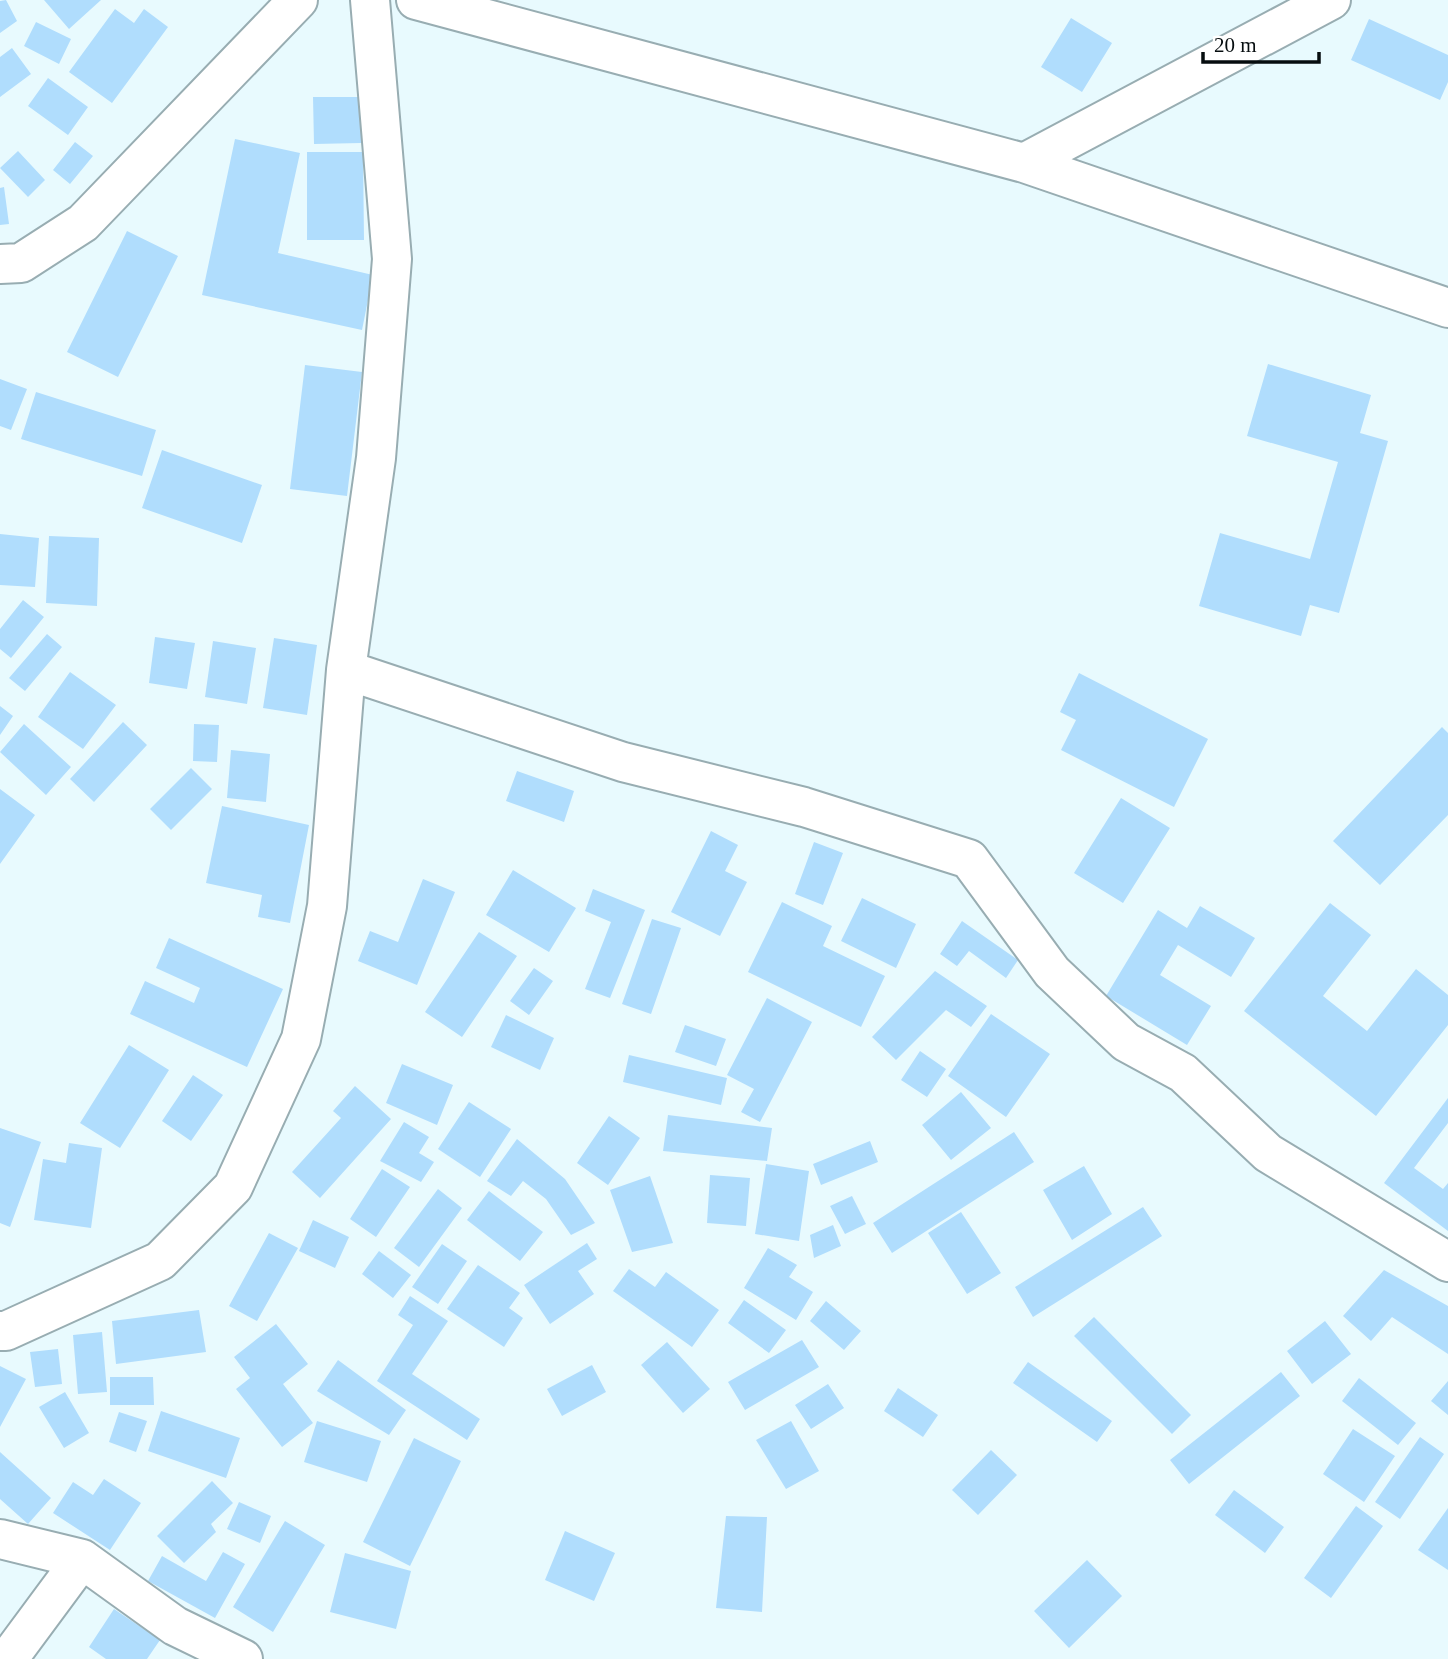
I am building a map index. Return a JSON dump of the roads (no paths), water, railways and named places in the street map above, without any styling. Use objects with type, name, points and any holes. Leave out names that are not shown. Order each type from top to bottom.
[{"type":"street","points":[[0,264],[21,263],[83,223],[298,0]]},
{"type":"street","points":[[0,1331],[6,1331],[160,1261],[233,1187],[301,1039],[327,906],[346,670],[376,458],[392,259],[370,0]]},
{"type":"street","points":[[415,0],[1024,163],[1448,308]]},
{"type":"street","points":[[1024,163],[1331,0]]},
{"type":"street","points":[[346,670],[623,762],[804,807],[969,859],[1052,972],[1125,1042],[1183,1073],[1268,1153],[1448,1262]]},
{"type":"street","points":[[0,1539],[82,1559],[176,1626],[243,1659]]},
{"type":"street","points":[[8,1659],[82,1559]]}]
